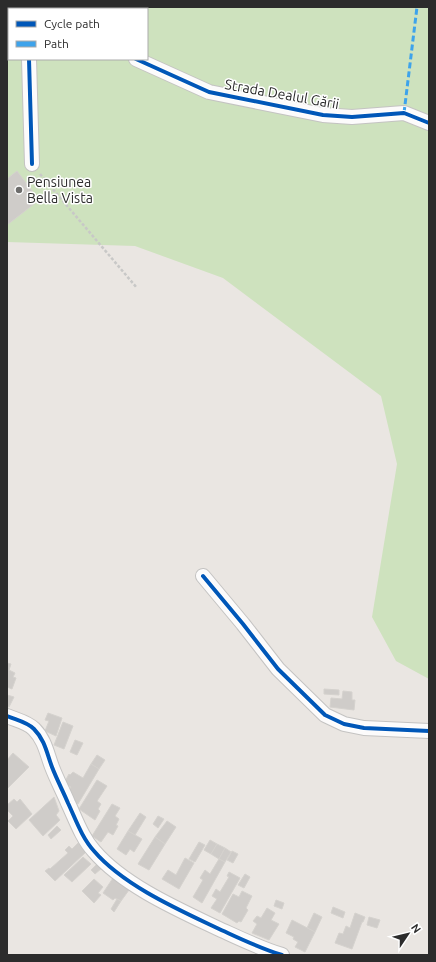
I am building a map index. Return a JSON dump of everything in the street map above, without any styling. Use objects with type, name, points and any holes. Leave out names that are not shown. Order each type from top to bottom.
[{"type":"street","points":[[29,60],[32,164]]},
{"type":"street","name":"Strada Dealul Gării","points":[[138,60],[209,92],[323,115],[352,117],[404,113],[429,123]]},
{"type":"street","points":[[203,576],[278,669],[325,715],[344,724],[364,728],[429,731]]},
{"type":"street","points":[[7,716],[34,728],[43,740],[52,768],[82,833],[93,850],[106,864],[148,892],[189,915],[264,949],[282,955]]},
{"type":"path","points":[[32,164],[137,288]]},
{"type":"green space","points":[[7,7],[429,7],[429,679],[396,661],[372,617],[397,464],[381,396],[223,278],[135,246],[7,242]]},
{"type":"building","name":"Pensiunea Bella Vista","points":[[17,171],[39,200],[7,225],[7,179]]},
{"type":"building","points":[[7,663],[11,664],[9,670],[15,673],[13,677],[16,678],[12,689],[7,687]]},
{"type":"building","points":[[324,689],[339,690],[339,695],[324,694]]},
{"type":"building","points":[[343,691],[352,692],[352,700],[355,700],[354,710],[330,707],[331,698],[342,699]]},
{"type":"building","points":[[7,695],[14,697],[9,707],[7,706]]},
{"type":"building","points":[[48,713],[62,718],[56,736],[45,731],[49,721],[45,720]]},
{"type":"building","points":[[63,722],[73,726],[64,749],[54,745]]},
{"type":"building","points":[[75,740],[83,743],[77,755],[70,752]]},
{"type":"building","points":[[13,753],[29,767],[7,789],[7,760]]},
{"type":"building","points":[[97,755],[105,760],[99,769],[91,764]]},
{"type":"building","points":[[91,764],[99,769],[78,804],[69,799],[68,792],[71,787],[64,783],[69,774],[70,775],[73,772],[83,778]]},
{"type":"building","points":[[97,780],[107,786],[97,801],[101,804],[98,809],[100,811],[95,820],[79,809]]},
{"type":"building","points":[[54,797],[59,811],[56,815],[60,820],[43,836],[29,820]]},
{"type":"building","points":[[14,799],[17,802],[20,799],[32,814],[16,829],[8,821],[13,816],[7,810],[7,805]]},
{"type":"building","points":[[112,804],[120,808],[115,816],[119,819],[116,825],[118,826],[113,835],[108,832],[101,842],[92,836]]},
{"type":"building","points":[[140,813],[146,817],[135,835],[128,831]]},
{"type":"building","points":[[158,816],[164,819],[158,828],[153,824]]},
{"type":"building","points":[[167,821],[176,827],[165,844],[155,837]]},
{"type":"building","points":[[57,826],[61,830],[51,839],[48,835]]},
{"type":"building","points":[[128,831],[142,839],[134,852],[130,849],[126,855],[117,849]]},
{"type":"building","points":[[155,837],[165,844],[149,870],[138,864]]},
{"type":"building","points":[[210,840],[217,844],[211,854],[204,850]]},
{"type":"building","points":[[199,842],[205,845],[195,862],[189,859]]},
{"type":"building","points":[[78,843],[86,852],[55,881],[45,871],[49,868],[50,869],[68,853],[65,850],[69,846],[72,849]]},
{"type":"building","points":[[217,844],[225,848],[219,859],[211,854]]},
{"type":"building","points":[[225,848],[231,852],[225,862],[219,859]]},
{"type":"building","points":[[232,851],[238,854],[233,863],[227,860]]},
{"type":"building","points":[[83,857],[91,864],[72,882],[64,875]]},
{"type":"building","points":[[185,858],[194,863],[179,889],[162,879],[168,870],[176,875]]},
{"type":"building","points":[[219,859],[225,862],[202,903],[193,897],[203,880],[200,878],[205,870],[210,874]]},
{"type":"building","points":[[97,864],[102,868],[95,874],[91,870]]},
{"type":"building","points":[[229,872],[240,878],[220,913],[211,908],[217,899],[212,896],[216,889],[220,892],[229,877],[227,876]]},
{"type":"building","points":[[245,874],[250,877],[244,888],[238,885]]},
{"type":"building","points":[[113,878],[129,890],[121,901],[115,898],[113,900],[103,893]]},
{"type":"building","points":[[94,879],[103,887],[98,893],[101,895],[94,903],[82,891]]},
{"type":"building","points":[[242,891],[252,896],[246,908],[248,910],[241,922],[239,921],[237,923],[222,914],[233,894],[239,897]]},
{"type":"building","points":[[117,899],[121,901],[114,912],[111,909]]},
{"type":"building","points":[[276,900],[284,903],[282,909],[274,906]]},
{"type":"building","points":[[333,907],[345,912],[343,918],[331,913]]},
{"type":"building","points":[[267,908],[275,913],[271,920],[279,924],[269,940],[252,933],[257,924],[253,921],[257,916],[261,918]]},
{"type":"building","points":[[314,913],[322,917],[315,932],[307,928]]},
{"type":"building","points":[[355,913],[365,917],[352,949],[335,943],[339,933],[343,934],[346,926],[350,928]]},
{"type":"building","points":[[369,917],[380,920],[377,928],[367,925]]},
{"type":"building","points":[[292,920],[315,932],[305,952],[295,947],[298,942],[293,939],[294,937],[286,933]]},
{"type":"marked path","points":[[404,113],[417,7]]},
{"type":"cycle path","points":[[29,60],[32,164]]},
{"type":"cycle path","points":[[138,60],[209,92],[323,115],[352,117],[404,113],[429,123]]},
{"type":"cycle path","points":[[203,576],[278,669],[325,715],[344,724],[364,728],[429,731]]},
{"type":"cycle path","points":[[7,716],[21,721],[38,733],[83,835],[94,851],[106,863],[135,885],[168,904],[241,939],[282,955]]},
{"type":"place","name":"Pensiunea Bella Vista","points":[[19,190]]}]
